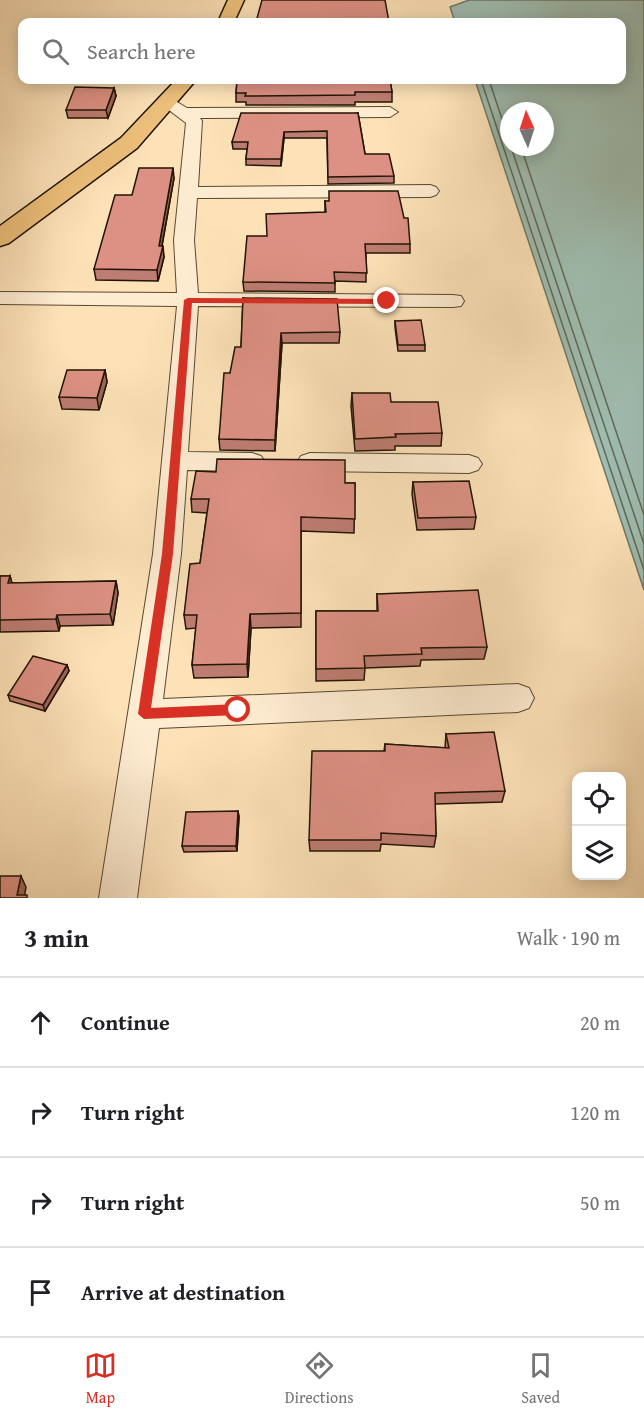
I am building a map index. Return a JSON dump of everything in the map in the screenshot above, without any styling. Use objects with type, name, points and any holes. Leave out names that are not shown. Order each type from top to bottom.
[{"type":"main road","points":[[228,18],[236,0]]},
{"type":"main road","points":[[0,238],[175,107],[184,84]]},
{"type":"street","points":[[175,107],[390,112]]},
{"type":"street","points":[[118,898],[167,554],[188,300],[184,240],[194,121],[175,107]]},
{"type":"street","points":[[188,193],[430,191]]},
{"type":"street","points":[[0,298],[453,301]]},
{"type":"street","points":[[175,461],[469,464]]},
{"type":"street","points":[[144,714],[518,698]]},
{"type":"water","points":[[469,0],[644,0],[644,590],[500,156],[554,156],[554,102],[500,102],[500,155],[476,84],[626,84],[626,18],[454,18],[450,7]]},
{"type":"building","points":[[262,0],[385,0],[388,18],[257,18]]},
{"type":"building","points":[[237,84],[391,84],[392,92],[355,92],[355,95],[245,96],[246,93],[236,93]]},
{"type":"building","points":[[75,87],[114,88],[106,110],[66,110]]},
{"type":"building","points":[[241,113],[358,113],[365,154],[389,154],[394,176],[328,177],[327,131],[284,132],[281,159],[246,159],[248,142],[232,142]]},
{"type":"building","points":[[139,168],[173,168],[159,246],[163,246],[157,270],[94,269],[115,195],[132,195]]},
{"type":"building","points":[[329,191],[398,191],[404,218],[408,218],[410,244],[365,244],[367,273],[334,272],[335,283],[243,282],[247,236],[267,236],[266,214],[326,212],[325,201],[329,201]]},
{"type":"building","points":[[243,298],[337,299],[340,332],[281,333],[275,440],[219,439],[224,373],[230,373],[235,347],[241,347]]},
{"type":"building","points":[[421,320],[425,345],[398,345],[395,321]]},
{"type":"building","points":[[67,370],[105,370],[97,398],[59,397]]},
{"type":"building","points":[[352,393],[390,393],[391,402],[438,402],[442,433],[395,434],[396,437],[355,439]]},
{"type":"building","points":[[217,459],[345,460],[345,483],[355,483],[355,519],[301,517],[301,613],[250,614],[247,664],[192,665],[197,615],[184,615],[190,564],[200,563],[209,499],[191,499],[196,471],[216,472]]},
{"type":"building","points":[[469,481],[476,517],[418,518],[413,482]]},
{"type":"building","points":[[0,576],[10,576],[8,583],[116,581],[110,614],[57,615],[56,619],[0,620]]},
{"type":"building","points":[[478,590],[487,647],[421,648],[422,654],[364,656],[365,668],[316,669],[316,611],[378,611],[377,594]]},
{"type":"building","points":[[33,656],[67,665],[43,705],[8,695]]},
{"type":"building","points":[[494,732],[505,791],[435,793],[436,836],[381,833],[381,840],[309,840],[312,751],[385,751],[385,744],[449,748],[446,734]]},
{"type":"building","points":[[238,811],[236,846],[182,846],[186,812]]},
{"type":"building","points":[[0,876],[21,876],[17,895],[27,895],[27,898],[0,898]]},
{"type":"route","points":[[238,710],[144,714],[167,554],[188,300],[387,301]]}]
